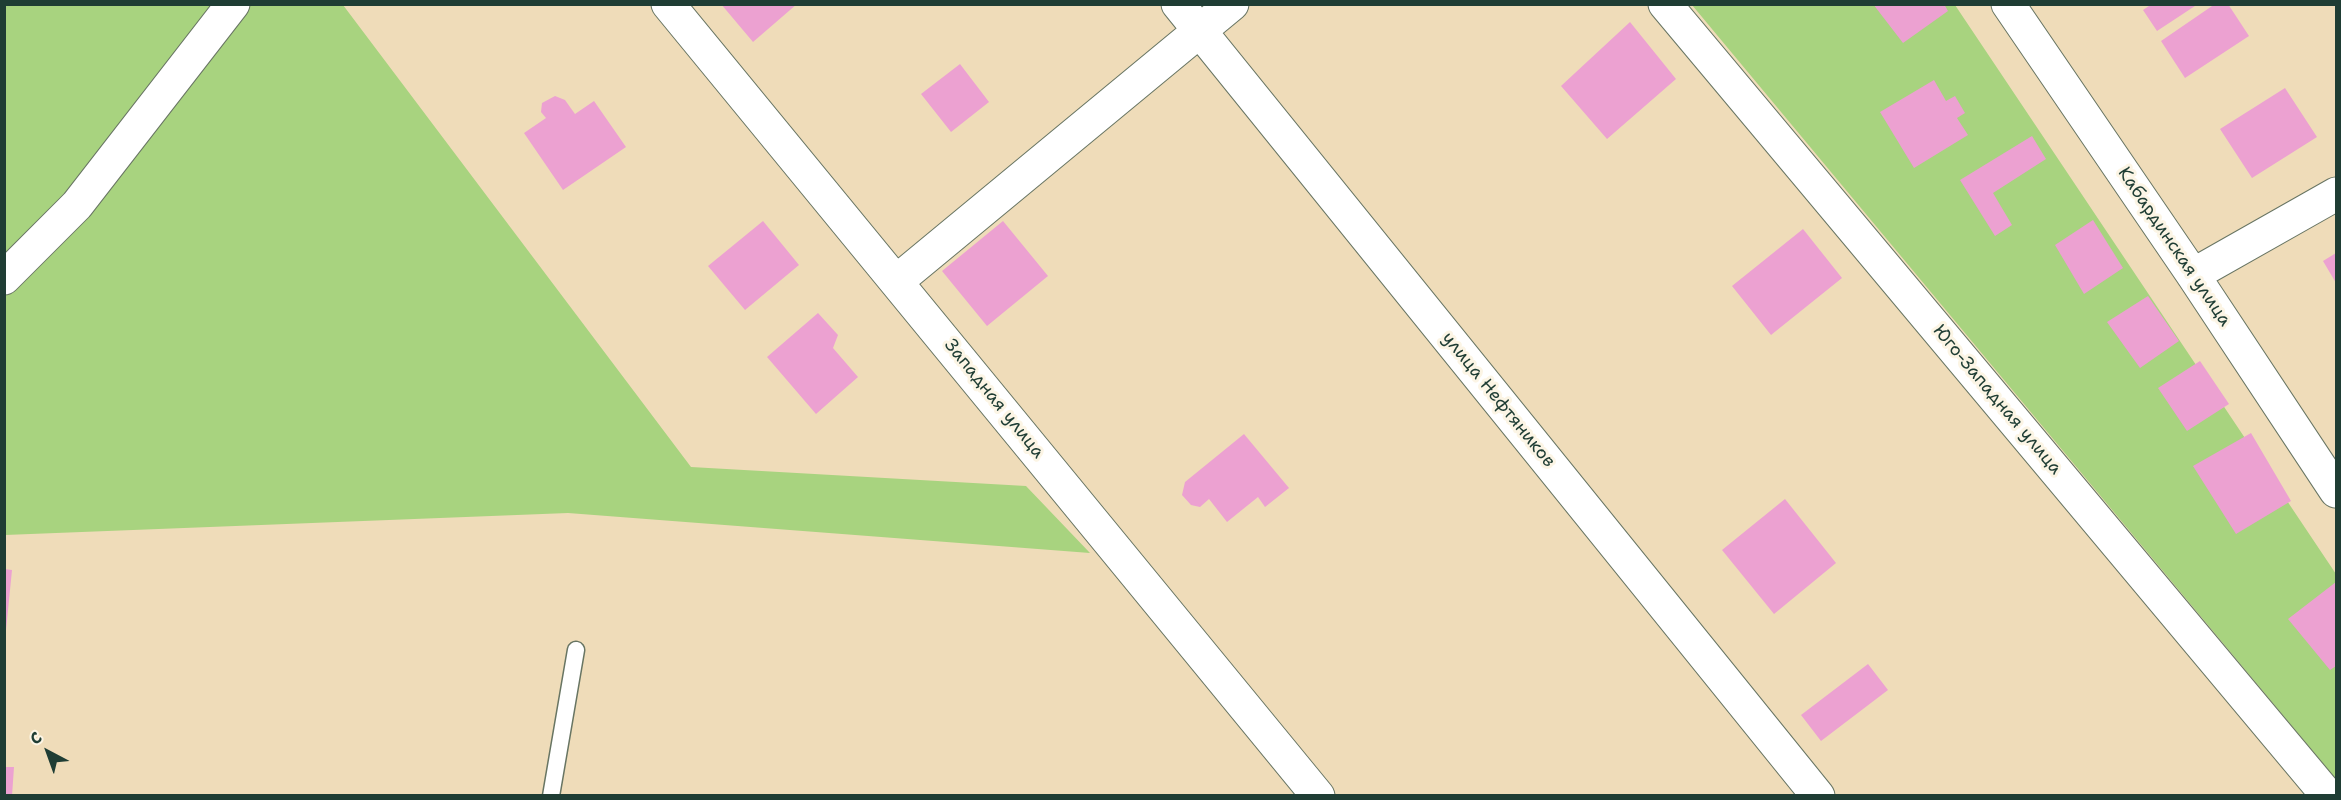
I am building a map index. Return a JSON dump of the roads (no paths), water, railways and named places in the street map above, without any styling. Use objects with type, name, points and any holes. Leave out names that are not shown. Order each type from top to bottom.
[{"type":"street","points":[[4,278],[77,205],[233,4]]},
{"type":"street","name":"Западная улица","points":[[668,4],[1318,795]]},
{"type":"street","name":"улица Нефтяников","points":[[1178,4],[1818,795]]},
{"type":"street","points":[[897,281],[1232,4]]},
{"type":"street","name":"Юго-Западная улица","points":[[1665,4],[2328,795]]},
{"type":"street","name":"Кабардинская улица","points":[[2008,4],[2337,491]]},
{"type":"street","points":[[2193,275],[2337,195]]},
{"type":"lane","points":[[551,795],[576,650]]}]
